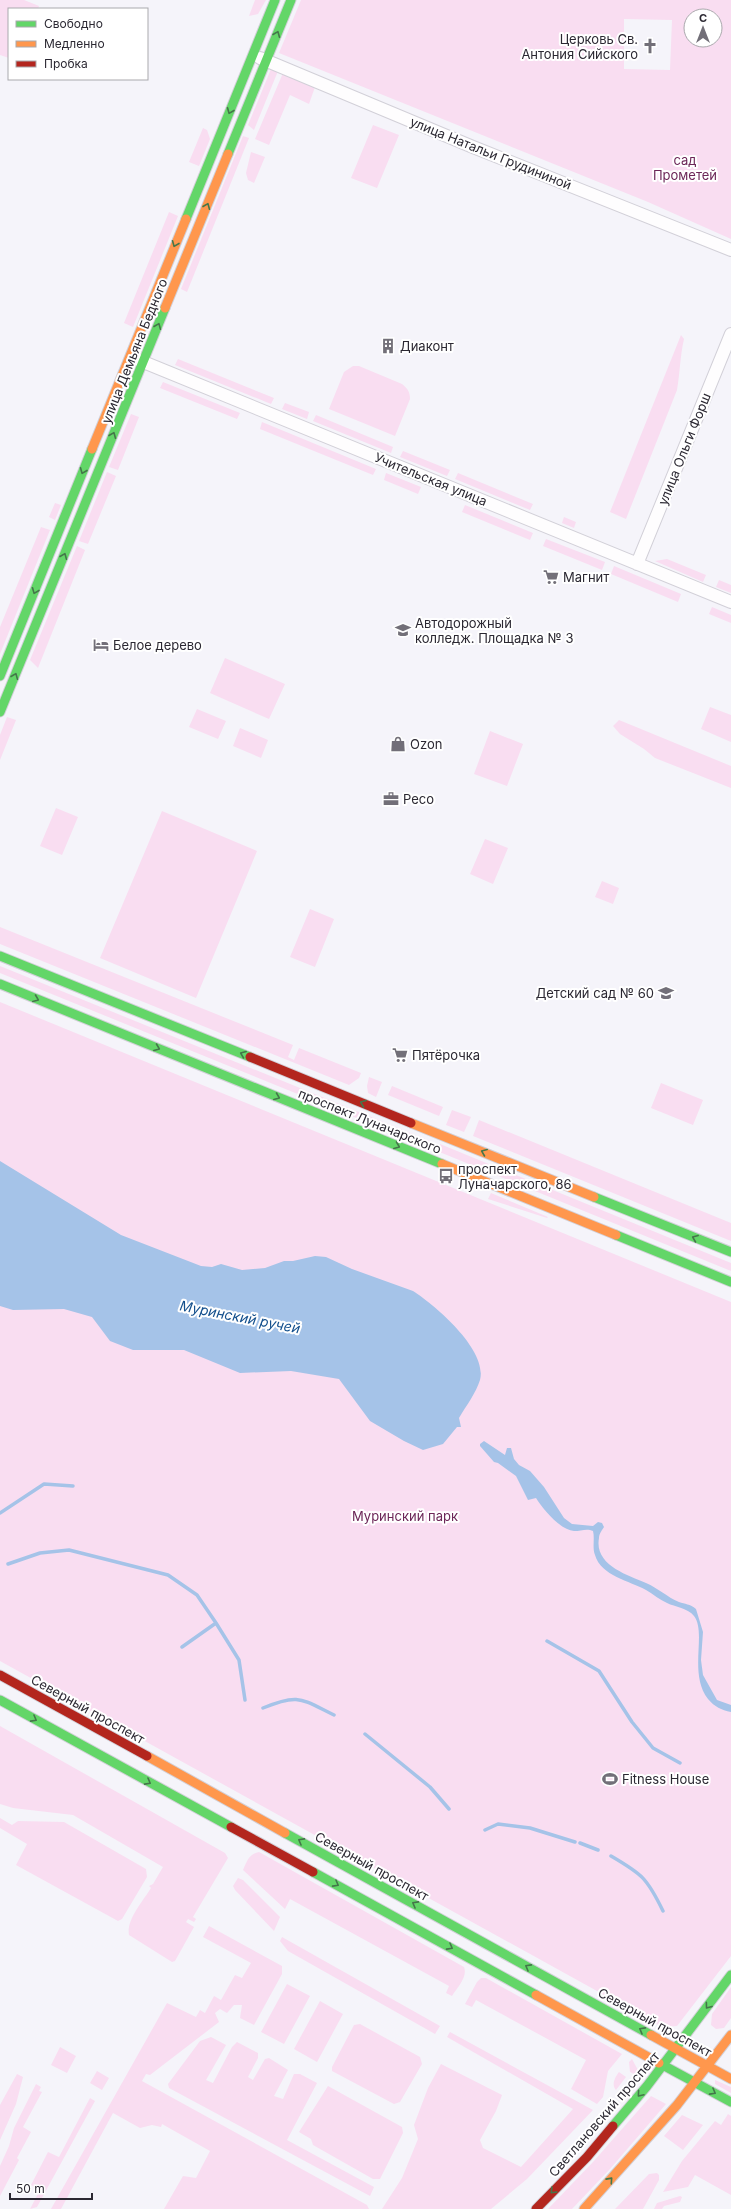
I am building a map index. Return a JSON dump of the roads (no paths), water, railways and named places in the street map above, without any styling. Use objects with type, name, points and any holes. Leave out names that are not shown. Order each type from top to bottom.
[{"type":"main road","name":"улица Демьяна Бедного","points":[[0,676],[275,0]]},
{"type":"main road","name":"улица Демьяна Бедного","points":[[0,712],[291,0]]},
{"type":"main road","name":"проспект Луначарского","points":[[0,956],[731,1252]]},
{"type":"main road","name":"проспект Луначарского","points":[[0,984],[731,1282]]},
{"type":"main road","name":"Северный проспект","points":[[0,1675],[731,2079]]},
{"type":"main road","points":[[0,1700],[731,2102]]},
{"type":"main road","name":"Светлановский проспект","points":[[536,2209],[587,2157],[676,2049],[731,1975]]},
{"type":"main road","points":[[584,2209],[696,2082],[731,2035]]},
{"type":"street","name":"улица Натальи Грудининой","points":[[252,55],[473,147],[731,250]]},
{"type":"street","name":"улица Ольги Форш","points":[[638,564],[731,334]]},
{"type":"street","name":"Учительская улица","points":[[130,357],[731,602]]},
{"type":"water","name":"Муринский ручей","points":[[0,1161],[121,1235],[201,1266],[212,1267],[221,1264],[242,1270],[265,1268],[284,1261],[293,1261],[315,1256],[326,1257],[352,1269],[413,1291],[446,1317],[468,1342],[476,1355],[480,1368],[480,1380],[459,1418],[461,1427],[457,1427],[443,1444],[423,1450],[404,1441],[370,1421],[339,1379],[291,1371],[240,1373],[184,1350],[133,1350],[110,1341],[92,1317],[64,1309],[13,1310],[0,1306]]},
{"type":"water","points":[[484,1441],[505,1455],[507,1448],[511,1448],[514,1459],[519,1465],[530,1471],[544,1487],[564,1518],[572,1524],[593,1526],[598,1522],[602,1523],[604,1527],[599,1538],[599,1547],[607,1562],[614,1568],[650,1585],[679,1602],[690,1605],[696,1609],[703,1632],[701,1660],[703,1675],[717,1700],[731,1705],[731,1712],[721,1709],[713,1704],[702,1689],[698,1666],[699,1632],[698,1623],[694,1616],[685,1609],[664,1602],[646,1590],[617,1577],[603,1568],[598,1562],[594,1552],[593,1531],[569,1530],[552,1518],[536,1498],[528,1500],[516,1476],[498,1463],[494,1462],[480,1446],[480,1444]]},
{"type":"waterway","points":[[0,1513],[44,1484],[73,1486]]},
{"type":"waterway","points":[[8,1564],[40,1553],[69,1550],[168,1575],[197,1595],[239,1660],[245,1700]]},
{"type":"waterway","points":[[182,1647],[216,1623]]},
{"type":"waterway","points":[[547,1641],[599,1671],[632,1722],[653,1748],[680,1763]]},
{"type":"waterway","points":[[263,1708],[275,1703],[293,1699],[307,1702],[334,1715]]},
{"type":"waterway","points":[[365,1734],[430,1787],[449,1809]]},
{"type":"waterway","points":[[485,1830],[498,1824],[530,1828],[575,1842]]},
{"type":"waterway","points":[[580,1843],[598,1850]]},
{"type":"waterway","points":[[611,1856],[643,1878],[663,1911]]},
{"type":"place","name":"Церковь Св. Антония Сийского","points":[[650,46]]},
{"type":"place","name":"Диаконт","points":[[388,346]]},
{"type":"place","name":"Магнит","points":[[551,577]]},
{"type":"place","name":"Автодорожный колледж. Площадка № 3","points":[[403,630]]},
{"type":"place","name":"Белое дерево","points":[[101,645]]},
{"type":"place","name":"Ozon","points":[[398,744]]},
{"type":"place","name":"Ресо","points":[[391,799]]},
{"type":"place","name":"Детский сад № 60","points":[[666,993]]},
{"type":"place","name":"Пятёрочка","points":[[400,1055]]},
{"type":"place","name":"проспект Луначарского, 86","points":[[446,1176]]},
{"type":"place","name":"Fitness House","points":[[610,1779]]},
{"type":"park label","name":"сад Прометей","points":[[685,168]]},
{"type":"park label","name":"Муринский парк","points":[[405,1516]]}]
